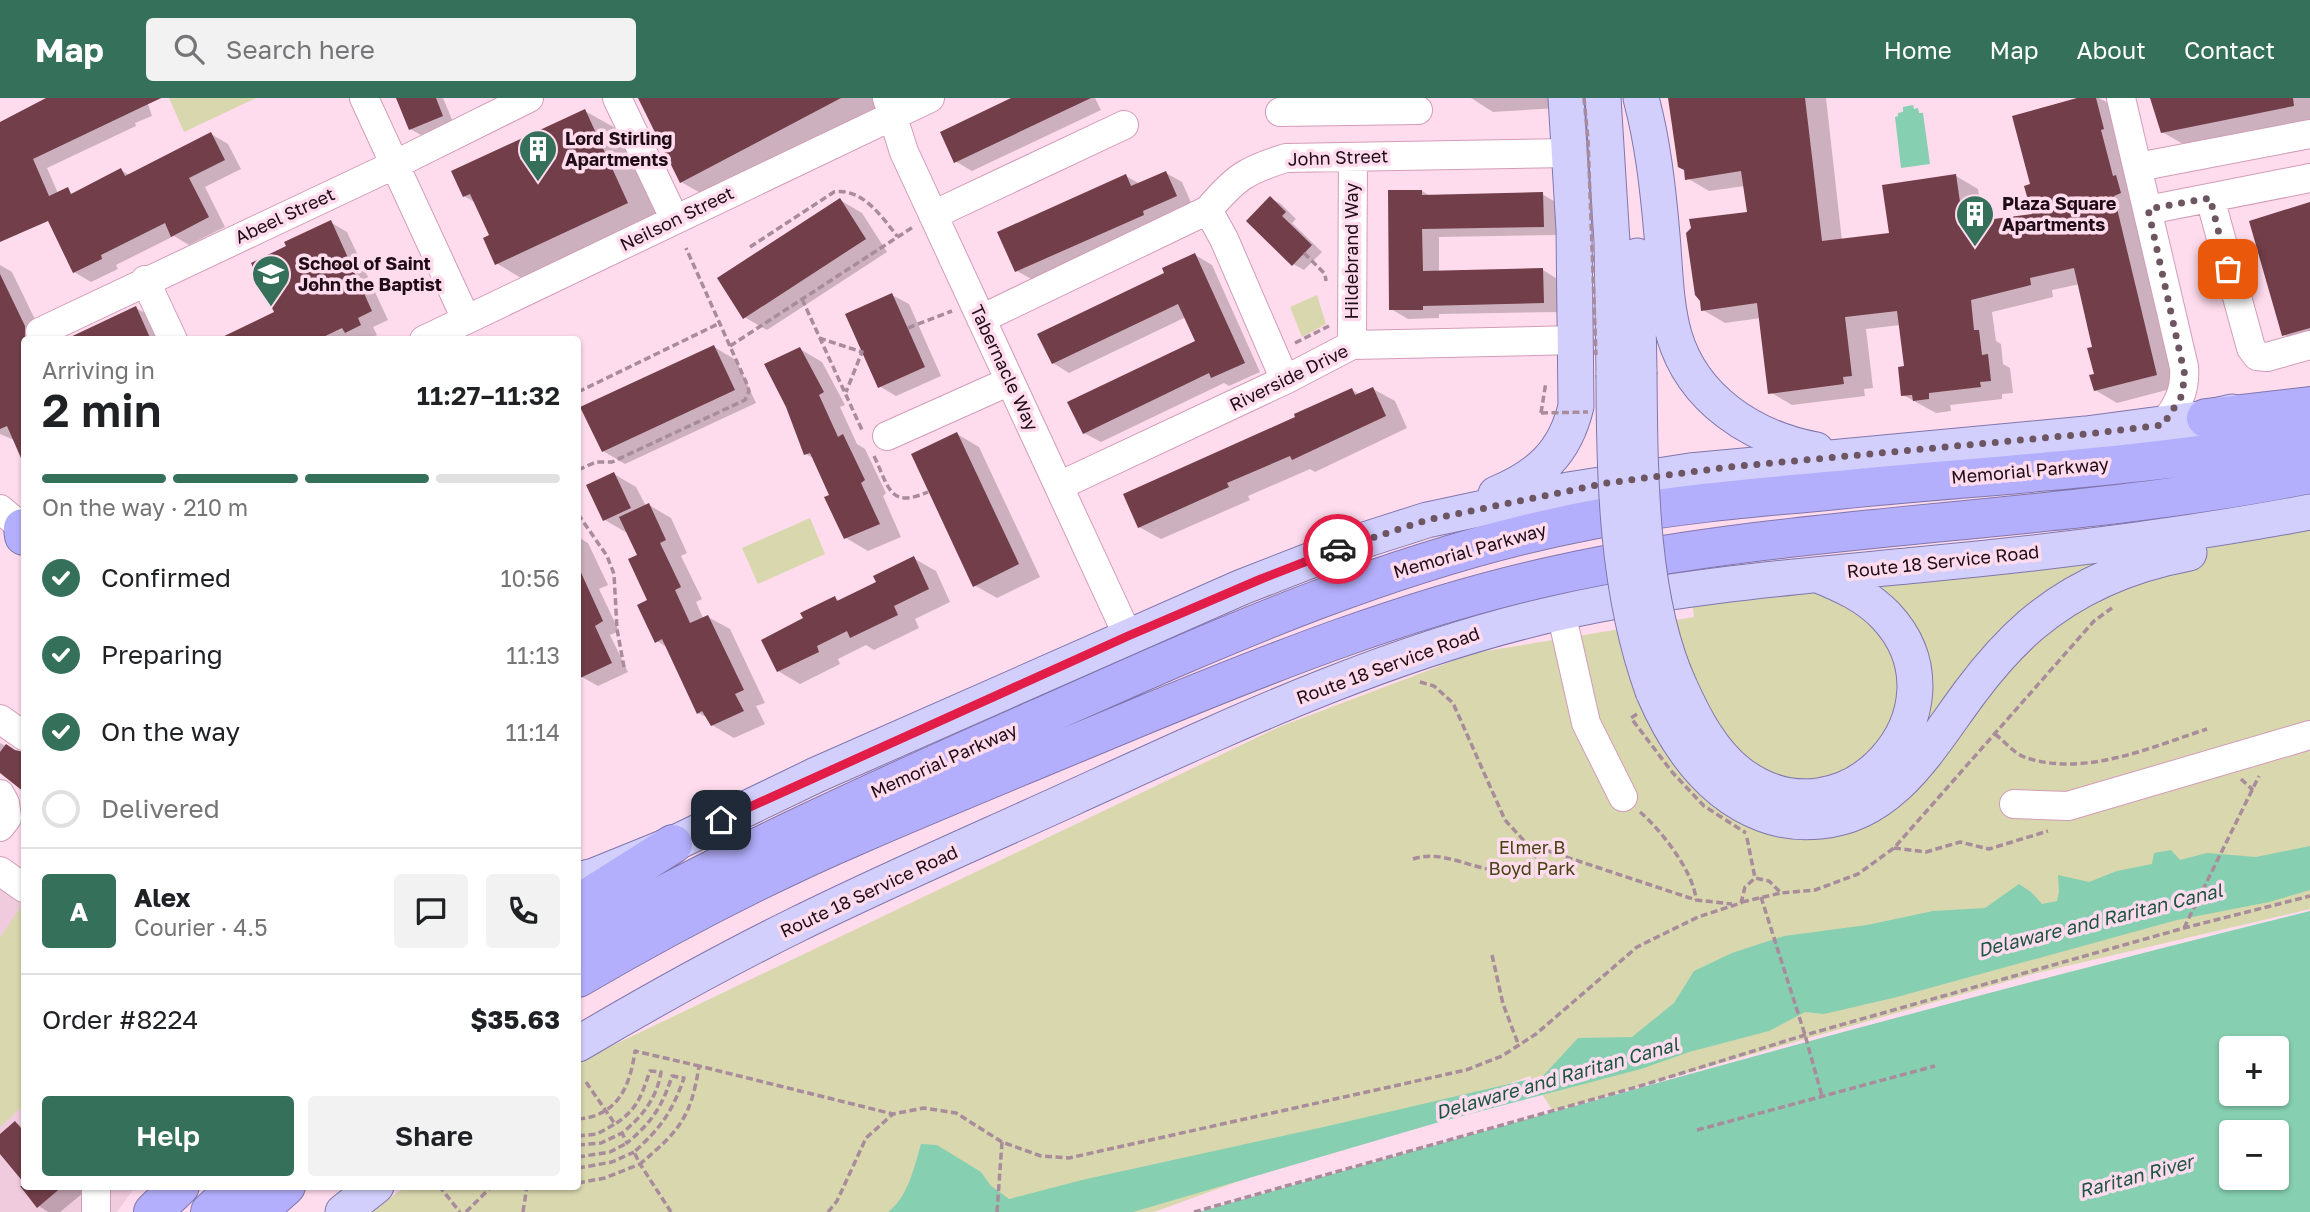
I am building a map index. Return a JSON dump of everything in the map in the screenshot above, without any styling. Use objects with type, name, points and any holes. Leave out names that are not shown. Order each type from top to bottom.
[{"type":"highway","points":[[2206,418],[2310,406]]},
{"type":"highway","name":"Memorial Parkway","points":[[581,939],[697,876],[782,834],[1164,662],[1307,603],[1454,553],[1556,527],[1682,506],[2183,457],[2310,438]]},
{"type":"highway","name":"Memorial Parkway","points":[[581,976],[702,908],[882,824],[1301,651],[1447,602],[1562,574],[1678,553],[1812,536],[2095,508],[2310,474]]},
{"type":"highway","points":[[581,902],[673,845]]},
{"type":"highway","points":[[153,1212],[176,1190]]},
{"type":"highway","points":[[211,1212],[234,1190]]},
{"type":"highway","points":[[257,1212],[282,1190]]},
{"type":"main road","points":[[581,879],[673,845],[816,775],[1280,571],[1427,520],[1509,489],[1531,477],[1553,457],[1569,430],[1576,406],[1577,340],[1566,98]]},
{"type":"main road","points":[[1604,98],[1612,242],[1626,374]]},
{"type":"main road","points":[[1630,98],[1626,374],[1616,473],[1625,567],[1637,641],[1666,689],[1715,749],[1740,774],[1759,785],[1803,796],[1825,795],[1848,788],[1879,768],[1897,746],[1909,719],[1913,677],[1908,650],[1895,627],[1875,606],[1851,589],[1818,575]]},
{"type":"main road","points":[[1642,98],[1656,177],[1670,317],[1684,361],[1714,401],[1754,430],[1795,445],[1850,454]]},
{"type":"main road","points":[[1427,520],[1607,483],[1690,471],[2163,425],[2206,418],[2310,393]]},
{"type":"main road","points":[[1666,689],[1667,721],[1695,765],[1728,797],[1777,819],[1801,822],[1838,819],[1871,805],[1903,780],[1992,664],[2029,626],[2059,603],[2094,583],[2127,569],[2169,557],[2221,547],[2310,513]]},
{"type":"main road","name":"Route 18 Service Road","points":[[581,1042],[684,982],[881,884],[1289,701],[1399,657],[1453,640],[1561,612],[1732,584],[2132,541],[2310,513]]},
{"type":"main road","points":[[343,1212],[371,1190]]},
{"type":"street","points":[[364,98],[466,319]]},
{"type":"street","name":"Abeel Street","points":[[40,332],[75,325],[145,280],[396,164],[529,98]]},
{"type":"street","points":[[617,98],[676,220]]},
{"type":"street","name":"Neilson Street","points":[[432,336],[676,220],[890,106],[930,98]]},
{"type":"street","points":[[2121,98],[2185,376],[2181,397],[2163,425]]},
{"type":"street","points":[[1286,158],[1279,105],[1418,110]]},
{"type":"street","name":"Tabernacle Way","points":[[890,106],[904,152],[1128,636]]},
{"type":"street","points":[[933,215],[1124,125]]},
{"type":"street","points":[[2138,167],[2310,134]]},
{"type":"street","name":"John Street","points":[[978,311],[1208,210],[1229,185],[1257,167],[1286,158],[1570,153]]},
{"type":"street","name":"Hildebrand Way","points":[[1352,345],[1353,158]]},
{"type":"street","points":[[2148,209],[2310,178]]},
{"type":"street","points":[[2210,198],[2251,348],[2257,356],[2267,357],[2310,345]]},
{"type":"street","points":[[1208,210],[1224,239],[1286,380]]},
{"type":"street","points":[[145,280],[171,336]]},
{"type":"street","name":"Riverside Drive","points":[[1059,486],[1286,380],[1352,345],[1577,340]]},
{"type":"street","points":[[874,441],[1010,381]]},
{"type":"street","points":[[1561,612],[1586,723],[1623,797]]},
{"type":"street","points":[[0,719],[21,734]]},
{"type":"street","points":[[2014,804],[2068,807],[2310,736]]},
{"type":"street","points":[[0,794],[5,803],[7,818],[0,827]]},
{"type":"street","points":[[0,871],[21,886]]},
{"type":"street","points":[[96,1190],[96,1212]]},
{"type":"path","points":[[750,247],[834,192],[845,190],[857,195],[876,210],[897,236]]},
{"type":"path","points":[[730,346],[933,215]]},
{"type":"path","points":[[581,469],[596,462],[612,462],[745,400],[749,391],[686,248]]},
{"type":"path","points":[[1304,253],[1325,274],[1327,287]]},
{"type":"path","points":[[802,299],[845,393],[874,441],[891,492],[900,498],[911,499],[928,492]]},
{"type":"path","points":[[908,328],[978,311]]},
{"type":"path","points":[[581,392],[720,323]]},
{"type":"path","points":[[1293,344],[1335,323]]},
{"type":"path","points":[[819,338],[862,352],[845,393]]},
{"type":"path","points":[[1541,413],[1597,412]]},
{"type":"path","points":[[581,518],[607,556],[614,574],[617,629],[624,667]]},
{"type":"path","points":[[581,1119],[591,1118],[606,1111],[620,1097],[632,1073],[635,1051],[893,1114],[924,1108],[956,1113],[1002,1142],[1041,1156],[1069,1158],[1466,1070],[1502,1056],[1536,1034],[1637,947],[1698,917],[1734,904],[1780,892],[1815,890],[1858,874],[1894,848],[2094,621],[2114,607]]},
{"type":"path","points":[[1412,681],[1434,686],[1453,703],[1505,820],[1527,844],[1543,852],[1696,900],[1734,904]]},
{"type":"path","points":[[1995,734],[2022,757],[2087,763],[2109,759],[2207,729]]},
{"type":"path","points":[[2184,928],[2264,766]]},
{"type":"path","points":[[1623,797],[1650,821],[1680,861],[1695,887],[1696,900]]},
{"type":"path","points":[[1749,847],[1755,878]]},
{"type":"path","points":[[1413,859],[1429,856],[1499,870],[1514,869],[1543,852]]},
{"type":"path","points":[[1755,878],[1769,881],[1780,892]]},
{"type":"path","points":[[1741,902],[1745,887],[1755,878]]},
{"type":"path","points":[[1194,1212],[1627,1090],[1805,1035],[2184,928],[2310,896]]},
{"type":"path","points":[[1761,897],[1822,1096]]},
{"type":"path","points":[[1492,955],[1503,1004],[1518,1046]]},
{"type":"path","points":[[581,1182],[605,1178],[640,1164],[665,1143],[686,1116],[695,1091],[699,1066]]},
{"type":"path","points":[[1696,1129],[1935,1066]]},
{"type":"path","points":[[581,1136],[597,1134],[630,1114],[650,1071],[661,1072],[651,1102],[638,1119],[622,1133],[601,1143],[581,1144]]},
{"type":"path","points":[[581,1157],[610,1152],[627,1143],[645,1128],[663,1103],[672,1076],[684,1078],[673,1108],[657,1132],[634,1152],[612,1162],[581,1167]]},
{"type":"path","points":[[586,1082],[615,1124]]},
{"type":"path","points":[[828,1212],[837,1202],[866,1138],[893,1114]]},
{"type":"path","points":[[622,1133],[627,1143]]},
{"type":"path","points":[[997,1212],[1002,1142]]},
{"type":"path","points":[[634,1152],[671,1212]]},
{"type":"path","points":[[442,1190],[460,1212]]},
{"type":"path","points":[[466,1212],[488,1190]]},
{"type":"path","points":[[523,1212],[526,1190]]},
{"type":"shaded area","points":[[0,884],[21,897],[21,1190],[133,1190],[117,1212],[0,1212]]},
{"type":"green space","points":[[169,98],[256,98],[184,132]]},
{"type":"green space","points":[[1317,295],[1326,324],[1302,337],[1290,307]]},
{"type":"green space","points":[[810,518],[825,554],[758,584],[742,548]]},
{"type":"green space","name":"Elmer B Boyd Park","points":[[2310,524],[2310,909],[2037,973],[1553,1111],[1530,1076],[1154,1212],[371,1212],[401,1190],[581,1190],[581,1061],[1279,727],[1474,653],[1694,617],[1692,601]]},
{"type":"green space","points":[[21,906],[21,1108],[0,1127],[0,938]]},
{"type":"water","points":[[1913,105],[1914,109],[1918,108],[1919,113],[1923,113],[1930,164],[1901,168],[1895,117],[1903,112],[1903,107]]},
{"type":"water","name":"Delaware and Raritan Canal","points":[[2310,846],[2310,890],[2269,902],[2177,920],[1897,997],[1824,1014],[1805,1012],[1769,1031],[1689,1052],[1641,1069],[1436,1123],[1133,1212],[888,1212],[905,1190],[921,1144],[937,1145],[981,1172],[991,1186],[1009,1199],[1082,1180],[1543,1076],[1578,1038],[1632,1037],[1674,1003],[1694,971],[1732,953],[1784,936],[1867,925],[1933,911],[1985,908],[2019,884],[2042,904],[2057,901],[2058,875],[2089,882],[2117,871],[2152,864],[2154,853],[2171,850],[2180,860],[2207,853],[2256,857]]},
{"type":"water","name":"Raritan River","points":[[2310,911],[2310,1212],[1199,1212],[1753,1057]]},
{"type":"building","points":[[46,98],[161,98],[33,159],[49,196],[68,187],[71,194],[121,168],[125,176],[211,132],[225,160],[189,178],[209,217],[171,237],[165,223],[101,255],[102,259],[73,273],[48,221],[0,242],[0,122]]},
{"type":"building","points":[[396,98],[436,98],[443,116],[409,130]]},
{"type":"building","points":[[638,98],[841,98],[680,183]]},
{"type":"building","points":[[1011,98],[1091,98],[954,163],[940,132]]},
{"type":"building","name":"Plaza Square Apartments","points":[[1668,98],[1805,98],[1822,241],[1889,233],[1882,185],[1956,174],[1963,223],[2032,214],[2024,186],[2030,184],[2012,116],[2077,98],[2096,98],[2113,176],[2116,175],[2121,193],[2114,196],[2157,375],[2094,391],[2089,375],[2094,374],[2087,348],[2092,347],[2074,268],[2030,278],[2031,285],[1971,300],[1974,330],[1979,330],[1982,355],[1988,354],[1991,381],[1980,382],[1981,387],[1929,393],[1929,399],[1913,401],[1912,395],[1901,396],[1898,367],[1904,366],[1897,311],[1845,317],[1852,376],[1843,377],[1844,384],[1768,394],[1757,303],[1701,311],[1700,301],[1695,295],[1686,233],[1691,228],[1689,219],[1747,212],[1741,171],[1685,180],[1684,170],[1678,167]]},
{"type":"building","points":[[2150,98],[2293,98],[2294,106],[2161,133]]},
{"type":"building","name":"Lord Stirling Apartments","points":[[585,109],[628,203],[495,265],[483,238],[489,235],[470,194],[463,197],[451,171]]},
{"type":"building","points":[[1166,171],[1177,196],[1143,211],[1144,215],[1015,272],[997,232],[1126,174],[1131,186]]},
{"type":"building","points":[[1388,190],[1422,190],[1422,195],[1543,192],[1544,227],[1422,229],[1423,271],[1543,268],[1544,303],[1423,306],[1423,310],[1389,310]]},
{"type":"building","points":[[1270,196],[1286,212],[1282,216],[1312,245],[1292,266],[1246,221]]},
{"type":"building","points":[[840,198],[866,239],[743,319],[717,278]]},
{"type":"building","points":[[2310,202],[2310,328],[2282,336],[2249,221]]},
{"type":"building","points":[[331,220],[372,311],[358,318],[361,325],[345,333],[342,328],[325,336],[224,336],[274,312],[251,263],[286,246],[284,242]]},
{"type":"building","points":[[1195,253],[1245,363],[1211,378],[1209,373],[1083,434],[1067,402],[1195,341],[1178,304],[1052,364],[1037,334],[1164,273],[1162,268]]},
{"type":"building","points":[[0,274],[25,326],[25,336],[21,336],[21,458],[7,426],[0,429]]},
{"type":"building","points":[[892,293],[925,367],[878,388],[845,314]]},
{"type":"building","points":[[136,306],[149,336],[72,336]]},
{"type":"building","points":[[714,345],[735,390],[602,452],[581,407]]},
{"type":"building","points":[[800,347],[824,392],[819,395],[838,437],[843,434],[865,480],[861,483],[880,524],[844,539],[824,497],[829,495],[810,453],[804,455],[786,407],[764,364]]},
{"type":"building","points":[[1373,387],[1386,416],[1292,460],[1290,456],[1227,483],[1229,487],[1138,528],[1123,494],[1295,417],[1294,414],[1352,388],[1355,395]]},
{"type":"building","points":[[957,432],[1019,564],[973,587],[911,454]]},
{"type":"building","points":[[614,472],[631,508],[603,521],[586,485]]},
{"type":"building","points":[[649,503],[666,540],[660,543],[681,587],[675,590],[690,623],[708,615],[744,690],[735,694],[744,711],[711,726],[702,711],[697,714],[662,639],[655,643],[637,605],[647,600],[628,559],[637,555],[619,517]]},
{"type":"building","points":[[914,556],[929,589],[894,606],[898,615],[850,638],[847,631],[817,646],[819,652],[777,672],[761,640],[803,618],[800,613],[835,596],[837,601],[876,582],[873,576]]},
{"type":"building","points":[[581,573],[603,621],[595,626],[612,663],[581,678]]},
{"type":"building","points":[[6,744],[21,751],[21,790],[0,773],[0,752]]},
{"type":"building","points":[[15,1121],[21,1128],[21,1179],[0,1154],[0,1134]]},
{"type":"building","points":[[23,1190],[58,1190],[37,1208]]},
{"type":"way so far","points":[[1338,549],[1427,520],[1607,483],[1850,454],[2163,425],[2181,397],[2185,376],[2148,209],[2210,198],[2228,269]]},
{"type":"place","name":"Lord Stirling Apartments","points":[[538,183]]},
{"type":"place","name":"Plaza Square Apartments","points":[[1975,248]]},
{"type":"place","name":"School of Saint John the Baptist","points":[[271,308]]},
{"type":"route","points":[[721,820],[1128,636],[1338,549]]}]
